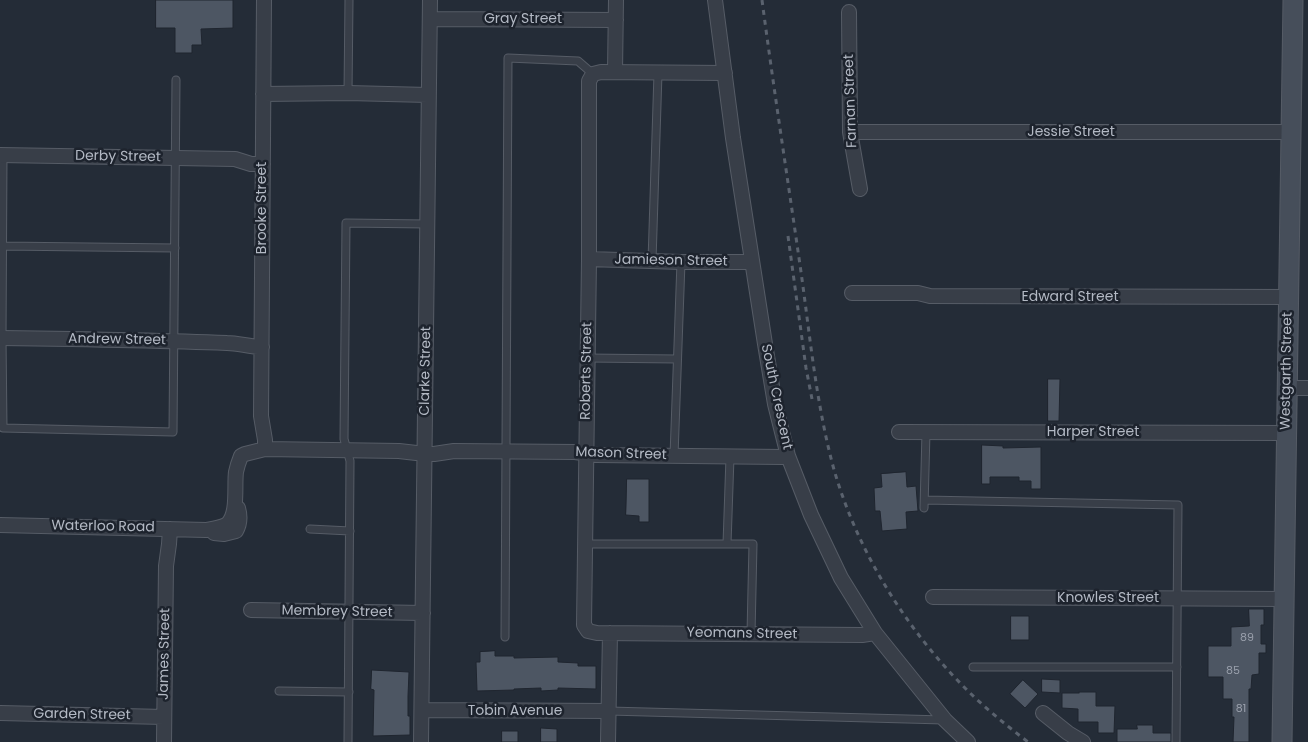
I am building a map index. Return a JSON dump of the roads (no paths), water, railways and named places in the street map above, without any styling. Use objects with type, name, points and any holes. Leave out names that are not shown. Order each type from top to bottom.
[{"type":"main road","name":"Westgarth Street","points":[[1282,742],[1293,0]]},
{"type":"street","name":"Brooke Street","points":[[259,449],[265,440],[261,416],[264,0]]},
{"type":"street","name":"Clarke Street","points":[[421,742],[430,0]]},
{"type":"street","points":[[615,72],[616,0]]},
{"type":"street","name":"South Crescent","points":[[715,0],[765,344],[774,396],[788,456],[811,515],[841,578],[875,633],[945,720],[968,742]]},
{"type":"street","name":"Farnan Street","points":[[849,12],[850,132],[860,189]]},
{"type":"street","name":"Gray Street","points":[[430,19],[616,20]]},
{"type":"street","points":[[593,74],[615,72],[725,73]]},
{"type":"street","name":"Roberts Street","points":[[593,74],[589,82],[589,259],[584,625],[588,631],[610,633]]},
{"type":"street","points":[[264,94],[348,93],[428,95]]},
{"type":"street","name":"Jessie Street","points":[[850,132],[1291,132]]},
{"type":"street","name":"Derby Street","points":[[2,155],[236,159],[251,164],[263,160]]},
{"type":"street","name":"Jamieson Street","points":[[589,259],[752,262]]},
{"type":"street","name":"Edward Street","points":[[852,293],[918,293],[930,296],[1288,297]]},
{"type":"street","name":"Andrew Street","points":[[1,338],[233,343],[250,347],[262,343]]},
{"type":"street","points":[[1287,388],[1308,388]]},
{"type":"street","name":"Harper Street","points":[[899,432],[1286,433]]},
{"type":"street","name":"Mason Street","points":[[239,451],[259,449],[399,451],[416,447],[425,451],[434,447],[454,451],[575,452],[597,455],[788,456]]},
{"type":"street","name":"Waterloo Road","points":[[0,525],[206,530],[221,527],[229,522],[232,517],[236,501],[236,472],[241,456],[239,451]]},
{"type":"street","name":"James Street","points":[[164,742],[166,566],[170,544],[166,529]]},
{"type":"street","name":"Knowles Street","points":[[933,597],[1284,599]]},
{"type":"street","name":"Membrey Street","points":[[251,610],[423,613]]},
{"type":"street","points":[[608,742],[610,633]]},
{"type":"street","name":"Yeomans Street","points":[[610,633],[862,635],[875,633]]},
{"type":"street","name":"Tobin Avenue","points":[[422,710],[609,711]]},
{"type":"street","name":"Garden Street","points":[[0,713],[164,717]]},
{"type":"street","points":[[1043,713],[1083,742]]},
{"type":"lane","points":[[348,93],[349,0]]},
{"type":"lane","points":[[505,637],[508,58],[578,61],[593,74]]},
{"type":"lane","points":[[652,261],[658,73]]},
{"type":"lane","points":[[2,155],[1,338],[3,428],[173,432],[176,80]]},
{"type":"lane","points":[[348,742],[350,461],[344,439],[346,223],[427,224]]},
{"type":"lane","points":[[2,246],[175,248]]},
{"type":"lane","points":[[674,456],[681,262]]},
{"type":"lane","points":[[587,358],[677,359]]},
{"type":"lane","points":[[926,431],[925,504],[1178,505],[1176,742]]},
{"type":"lane","points":[[727,544],[730,457]]},
{"type":"lane","points":[[310,530],[350,530]]},
{"type":"lane","points":[[584,544],[753,544],[751,634]]},
{"type":"lane","points":[[973,667],[1177,667]]},
{"type":"lane","points":[[279,691],[349,692]]},
{"type":"lane","points":[[609,711],[945,720]]},
{"type":"railway","points":[[762,0],[818,393],[827,442],[843,497],[869,557],[903,614],[944,665],[973,696],[1028,742]]},
{"type":"railway","points":[[788,236],[812,399]]}]
